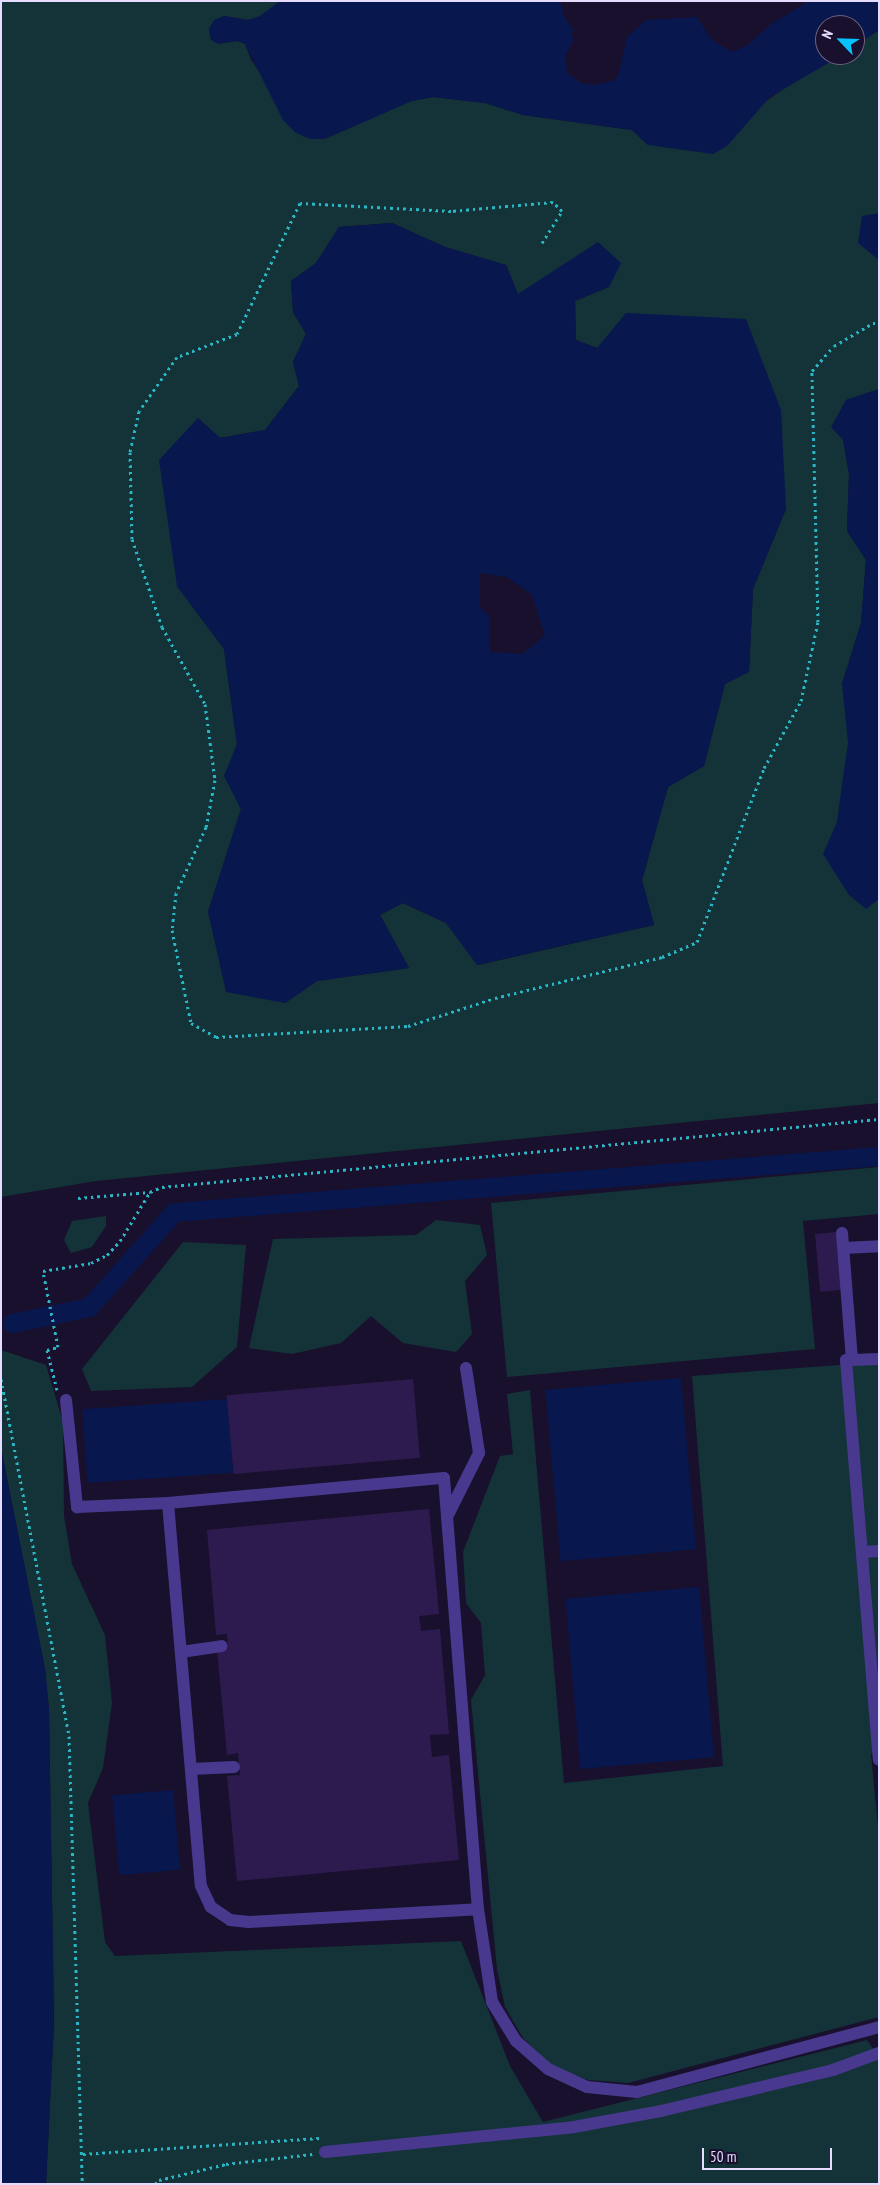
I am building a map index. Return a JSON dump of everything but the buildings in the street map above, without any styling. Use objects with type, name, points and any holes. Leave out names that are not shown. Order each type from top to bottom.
[{"type":"lane","points":[[842,1233],[852,1360]]},
{"type":"lane","points":[[844,1248],[879,1246]]},
{"type":"lane","points":[[878,1751],[846,1360],[879,1359]]},
{"type":"lane","points":[[447,1517],[479,1453],[466,1368]]},
{"type":"lane","points":[[66,1400],[76,1507],[168,1503],[444,1478],[478,1909],[492,2002],[516,2041],[548,2069],[587,2087],[636,2092],[879,2027]]},
{"type":"lane","points":[[168,1503],[201,1886],[211,1907],[230,1920],[249,1922],[478,1909]]},
{"type":"lane","points":[[862,1552],[879,1551]]},
{"type":"lane","points":[[181,1652],[222,1646]]},
{"type":"lane","points":[[191,1769],[234,1767]]},
{"type":"lane","points":[[325,2152],[574,2127],[834,2070],[879,2053]]},
{"type":"path","points":[[542,244],[562,210],[553,202],[451,211],[300,203],[237,334],[177,357],[139,411],[130,452],[132,539],[162,627],[205,704],[215,780],[206,827],[176,893],[172,930],[191,1023],[216,1037],[408,1026],[495,998],[662,957],[697,942],[764,768],[801,701],[818,622],[812,371],[834,346],[873,323],[879,323]]},
{"type":"path","points":[[78,1198],[150,1192],[172,1186],[879,1119]]},
{"type":"path","points":[[66,1400],[58,1394],[47,1350],[58,1346],[43,1272],[56,1268],[91,1263],[106,1255],[120,1241],[150,1192]]},
{"type":"path","points":[[1,1379],[69,1736],[83,2154],[82,2184]]},
{"type":"path","points":[[83,2154],[328,2137]]},
{"type":"path","points":[[155,2184],[159,2180],[226,2164],[325,2152]]},
{"type":"green space","points":[[1,1],[280,1],[260,17],[248,20],[224,16],[209,29],[211,39],[218,43],[238,41],[245,44],[251,60],[260,72],[412,101],[433,97],[485,103],[523,115],[632,130],[648,145],[753,116],[762,104],[802,76],[823,65],[865,65],[865,39],[879,30],[879,389],[846,400],[843,440],[849,474],[847,531],[866,560],[861,623],[842,684],[879,739],[879,1103],[96,1181],[1,1197]],"holes":[[[392,223],[445,247],[506,265],[518,294],[609,287],[575,301],[576,340],[597,348],[786,509],[753,589],[749,672],[725,684],[704,766],[668,787],[642,880],[654,925],[478,965],[446,923],[403,903],[380,915],[409,968],[317,981],[285,1003],[208,912],[241,809],[225,776],[237,744],[224,649],[177,586],[198,418],[220,438],[265,430],[299,386],[293,362],[306,334],[293,312],[291,281],[316,263],[339,227]]]},
{"type":"green space","points":[[879,1167],[879,1214],[803,1221],[815,1349],[507,1377],[491,1203]]},
{"type":"green space","points":[[106,1216],[106,1226],[92,1247],[71,1253],[64,1240],[72,1221]]},
{"type":"green space","points":[[436,1220],[480,1225],[487,1255],[465,1281],[472,1334],[456,1352],[403,1343],[371,1316],[341,1343],[292,1354],[249,1348],[273,1239],[416,1235]]},
{"type":"green space","points":[[183,1242],[246,1245],[237,1347],[192,1387],[91,1391],[82,1369]]},
{"type":"green space","points":[[1,1350],[46,1365],[63,1422],[64,1516],[72,1564],[105,1635],[112,1703],[103,1768],[88,1803],[105,1942],[115,1956],[461,1941],[510,2066],[543,2122],[867,2040],[879,2058],[879,2184],[46,2184],[54,2022],[49,1709],[45,1669],[1,1448]]},
{"type":"green space","points":[[879,1362],[879,1753],[871,1754],[879,1837],[879,2017],[628,2083],[588,2080],[551,2066],[523,2038],[505,2007],[497,1969],[471,1700],[485,1675],[481,1623],[466,1603],[463,1552],[500,1456],[513,1454],[507,1394],[530,1390],[564,1783],[723,1766],[692,1376]]},
{"type":"shaded area","points":[[280,1],[560,1],[565,18],[573,30],[571,36],[574,39],[565,56],[567,73],[581,83],[594,85],[615,80],[619,73],[627,37],[646,20],[697,17],[712,40],[732,52],[748,45],[771,24],[809,1],[879,1],[879,30],[865,39],[865,15],[815,15],[815,65],[825,65],[770,97],[727,146],[713,154],[648,145],[632,130],[523,115],[485,103],[433,97],[412,101],[325,139],[310,139],[296,133],[283,120],[245,44],[238,41],[218,44],[211,40],[209,29],[214,20],[224,16],[248,20],[260,16]]},
{"type":"shaded area","points":[[879,213],[879,260],[858,243],[862,216]]},
{"type":"shaded area","points":[[392,223],[445,247],[506,265],[518,294],[598,242],[621,263],[609,287],[575,301],[576,340],[597,348],[626,313],[746,319],[781,410],[786,509],[753,589],[749,672],[725,684],[704,766],[668,787],[642,880],[654,925],[477,965],[446,923],[403,903],[380,915],[409,968],[317,981],[285,1003],[226,992],[208,912],[241,809],[224,776],[237,744],[224,649],[177,586],[159,460],[198,418],[220,438],[265,430],[299,386],[293,362],[306,334],[293,312],[291,281],[316,263],[339,227]],"holes":[[[480,573],[507,577],[532,595],[545,635],[523,654],[490,652],[490,617],[480,607]]]},
{"type":"shaded area","points":[[879,389],[879,899],[866,909],[849,895],[823,854],[837,822],[848,743],[842,684],[861,623],[866,560],[847,531],[849,474],[843,440],[831,427],[846,400]]},
{"type":"shaded area","points":[[681,1378],[696,1549],[561,1561],[546,1390]]},
{"type":"shaded area","points":[[228,1399],[233,1473],[88,1483],[82,1409]]},
{"type":"shaded area","points":[[1,1448],[45,1669],[49,1709],[54,2022],[46,2184],[1,2184]]},
{"type":"shaded area","points":[[699,1587],[714,1757],[580,1769],[566,1599]]},
{"type":"shaded area","points":[[173,1790],[180,1870],[119,1875],[112,1795]]},
{"type":"waterway","points":[[12,1323],[89,1307],[174,1212],[879,1156]]}]
